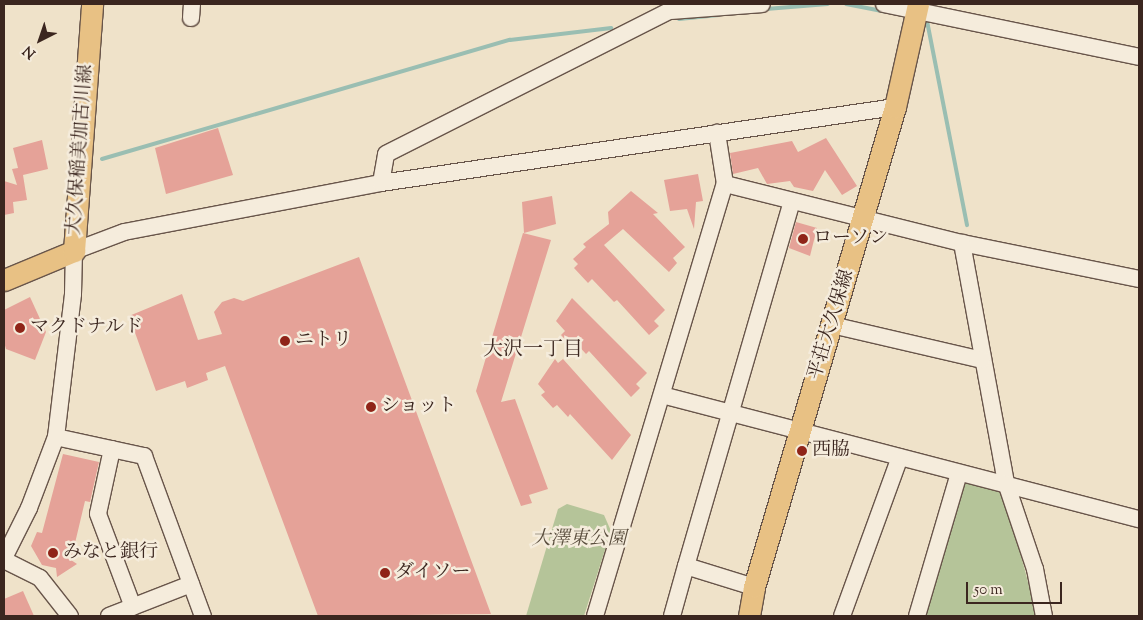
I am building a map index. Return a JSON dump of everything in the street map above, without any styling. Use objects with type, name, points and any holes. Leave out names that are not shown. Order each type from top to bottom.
[{"type":"main road","name":"大久保稲美加古川線","points":[[4,280],[74,251],[92,4]]},
{"type":"main road","name":"平荘大久保線","points":[[749,616],[754,587],[864,220],[895,108],[918,9]]},
{"type":"street","points":[[381,183],[386,154],[676,7],[762,4]]},
{"type":"street","points":[[884,4],[918,9],[1139,57]]},
{"type":"street","points":[[70,616],[40,578],[4,559],[29,508],[56,437],[73,294],[74,251],[124,232],[381,183],[895,108]]},
{"type":"street","points":[[595,616],[725,184],[717,133]]},
{"type":"street","points":[[725,184],[962,243],[1139,279]]},
{"type":"street","points":[[672,616],[728,411],[792,201]]},
{"type":"street","points":[[962,243],[1006,483],[1035,568],[1044,616]]},
{"type":"street","points":[[832,325],[982,360]]},
{"type":"street","points":[[662,395],[801,429],[959,473],[1006,483],[1139,519]]},
{"type":"street","points":[[56,437],[144,456],[203,616]]},
{"type":"street","points":[[112,449],[98,514],[133,607]]},
{"type":"street","points":[[846,615],[900,456]]},
{"type":"street","points":[[917,616],[959,473]]},
{"type":"street","points":[[686,566],[754,587]]},
{"type":"street","points":[[109,616],[191,584]]},
{"type":"green space","points":[[965,482],[999,491],[1006,499],[1037,616],[922,616]]},
{"type":"green space","name":"大澤東公園","points":[[567,504],[604,515],[611,531],[584,616],[526,616],[558,509]]},
{"type":"building","points":[[218,128],[233,175],[166,194],[155,148]]},
{"type":"building","points":[[826,138],[857,186],[842,195],[825,170],[813,191],[794,187],[790,181],[767,184],[758,168],[733,174],[730,153],[792,141],[798,152]]},
{"type":"building","points":[[42,140],[48,169],[23,175],[27,200],[13,202],[14,213],[4,215],[4,181],[17,185],[12,169],[18,168],[13,148]]},
{"type":"building","points":[[698,174],[703,201],[696,202],[694,229],[687,209],[670,211],[664,180]]},
{"type":"building","points":[[631,191],[658,213],[653,214],[685,247],[673,258],[677,263],[669,272],[623,229],[604,245],[665,310],[654,321],[659,326],[649,335],[617,300],[614,302],[592,279],[588,283],[574,268],[578,264],[573,259],[586,247],[583,244],[609,224],[608,212]]},
{"type":"building","points":[[552,196],[556,224],[524,233],[522,202]]},
{"type":"building","points":[[796,222],[817,228],[810,256],[789,248]]},
{"type":"building","points":[[523,233],[551,240],[501,402],[515,399],[548,489],[529,495],[532,503],[521,506],[476,391]]},
{"type":"building","points":[[359,257],[491,614],[318,616],[225,366],[206,373],[208,380],[187,388],[185,381],[156,391],[129,316],[182,294],[198,340],[222,334],[214,312],[222,302],[234,298],[243,301]]},
{"type":"building","points":[[30,297],[46,332],[35,360],[6,349],[4,342],[4,310]]},
{"type":"building","points":[[572,298],[647,373],[636,384],[640,388],[631,397],[589,351],[586,354],[576,343],[571,346],[561,335],[565,331],[556,321]]},
{"type":"building","points":[[555,359],[558,363],[563,359],[631,435],[612,460],[570,414],[568,417],[557,405],[553,408],[541,395],[545,392],[538,384]]},
{"type":"building","points":[[63,454],[99,462],[90,502],[85,501],[71,560],[77,564],[57,577],[56,568],[42,565],[31,546],[37,532],[42,533]]},
{"type":"building","points":[[23,591],[34,616],[4,616],[4,599]]},
{"type":"waterway","points":[[766,9],[828,4]]},
{"type":"waterway","points":[[846,4],[883,11]]},
{"type":"waterway","points":[[679,19],[719,15]]},
{"type":"waterway","points":[[927,21],[967,225]]},
{"type":"waterway","points":[[102,159],[510,40],[611,28]]},
{"type":"place","name":"ローソン","points":[[803,239]]},
{"type":"place","name":"マクドナルド","points":[[20,328]]},
{"type":"place","name":"ニトリ","points":[[285,341]]},
{"type":"place","name":"ショット","points":[[371,407]]},
{"type":"place","name":"西脇","points":[[802,451]]},
{"type":"place","name":"みなと銀行","points":[[53,553]]},
{"type":"place","name":"ダイソー","points":[[385,573]]},
{"type":"district","name":"大沢一丁目","points":[[533,350]]}]
